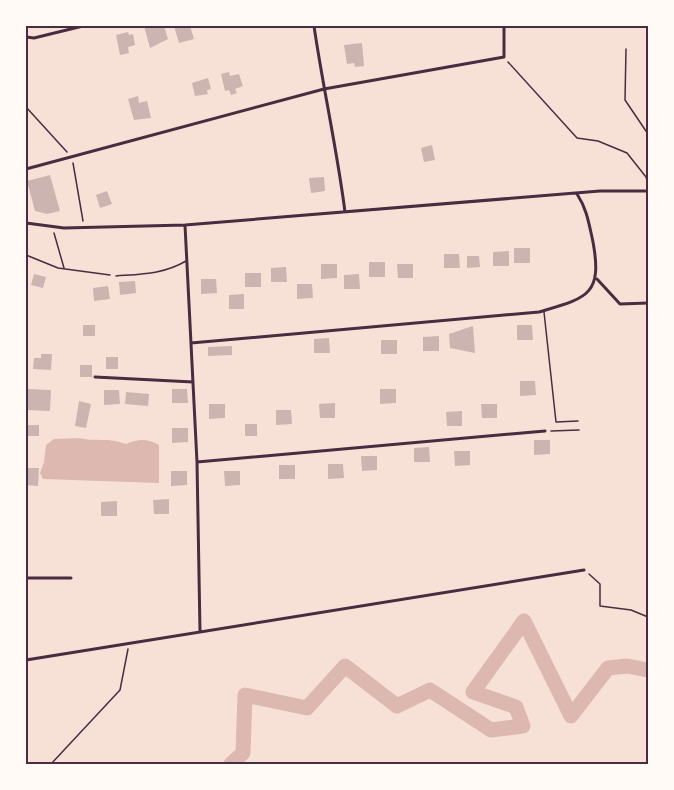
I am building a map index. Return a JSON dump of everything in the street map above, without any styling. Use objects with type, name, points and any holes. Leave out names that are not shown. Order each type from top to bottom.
[{"type":"street","points":[[26,37],[34,38],[83,26]]},
{"type":"street","points":[[314,26],[324,89],[336,140],[345,212]]},
{"type":"street","points":[[26,169],[324,89],[504,57],[504,26]]},
{"type":"street","points":[[26,223],[51,226],[186,225],[577,194],[648,191]]},
{"type":"street","points":[[191,344],[544,311],[573,301],[588,292],[597,279],[597,263],[586,207],[577,194]]},
{"type":"street","points":[[186,225],[197,462],[200,631]]},
{"type":"street","points":[[597,279],[620,304],[648,303]]},
{"type":"street","points":[[95,377],[193,382]]},
{"type":"street","points":[[197,462],[544,431]]},
{"type":"street","points":[[26,660],[584,570]]},
{"type":"street","points":[[26,578],[71,578]]},
{"type":"lane","points":[[117,276],[157,274],[187,261]]},
{"type":"lane","points":[[544,311],[556,422],[578,421]]},
{"type":"path","points":[[626,49],[626,99],[648,134]]},
{"type":"path","points":[[504,57],[577,138],[598,141],[627,153],[646,177],[648,185]]},
{"type":"path","points":[[51,226],[64,269]]},
{"type":"path","points":[[26,255],[64,269],[117,276]]},
{"type":"path","points":[[544,431],[579,430]]},
{"type":"path","points":[[584,570],[600,584],[600,606],[631,610],[648,617]]},
{"type":"path","points":[[51,765],[120,690],[129,643]]},
{"type":"path","points":[[316,765],[323,765]]},
{"type":"shaded area","points":[[78,438],[126,444],[146,440],[159,445],[159,483],[43,479],[40,473],[46,445],[54,439]]},
{"type":"building","points":[[144,26],[164,26],[168,39],[150,48]]},
{"type":"building","points":[[174,26],[190,26],[194,39],[179,43]]},
{"type":"building","points":[[128,32],[129,35],[133,34],[135,45],[128,47],[129,53],[120,55],[116,35]]},
{"type":"building","points":[[362,43],[364,66],[355,67],[354,63],[347,64],[344,45]]},
{"type":"building","points":[[229,72],[230,76],[239,74],[243,86],[235,89],[237,93],[231,95],[229,90],[225,91],[221,74]]},
{"type":"building","points":[[208,78],[211,89],[207,90],[208,94],[195,96],[192,83]]},
{"type":"building","points":[[138,96],[139,103],[147,101],[151,118],[134,120],[128,99]]},
{"type":"building","points":[[432,145],[435,160],[424,162],[421,148]]},
{"type":"building","points":[[50,175],[60,211],[47,214],[35,211],[27,181]]},
{"type":"building","points":[[324,177],[325,191],[311,193],[309,178]]},
{"type":"building","points":[[107,191],[112,204],[100,208],[96,195]]},
{"type":"building","points":[[514,248],[530,248],[530,263],[514,263]]},
{"type":"building","points":[[509,251],[509,266],[493,266],[493,252]]},
{"type":"building","points":[[444,254],[459,254],[460,268],[444,268]]},
{"type":"building","points":[[467,256],[479,256],[480,267],[467,268]]},
{"type":"building","points":[[369,262],[385,262],[385,277],[369,277]]},
{"type":"building","points":[[321,264],[337,264],[337,278],[321,279]]},
{"type":"building","points":[[397,264],[413,264],[413,278],[398,278]]},
{"type":"building","points":[[286,267],[287,282],[271,282],[271,268]]},
{"type":"building","points":[[245,273],[261,273],[261,287],[245,287]]},
{"type":"building","points":[[34,274],[46,277],[43,288],[31,285]]},
{"type":"building","points":[[359,274],[360,289],[344,289],[344,275]]},
{"type":"building","points":[[201,279],[216,279],[217,293],[201,294]]},
{"type":"building","points":[[135,281],[136,293],[120,295],[119,282]]},
{"type":"building","points":[[297,284],[312,284],[313,298],[297,299]]},
{"type":"building","points":[[108,286],[110,299],[94,301],[93,288]]},
{"type":"building","points":[[244,294],[244,309],[229,309],[229,295]]},
{"type":"building","points":[[83,325],[95,325],[95,336],[83,336]]},
{"type":"building","points":[[517,325],[532,325],[533,340],[517,340]]},
{"type":"building","points":[[473,326],[475,353],[450,348],[449,334]]},
{"type":"building","points":[[439,336],[439,351],[423,351],[423,337]]},
{"type":"building","points":[[329,338],[330,353],[314,353],[314,339]]},
{"type":"building","points":[[381,340],[397,340],[397,354],[381,354]]},
{"type":"building","points":[[232,346],[232,355],[208,356],[208,347]]},
{"type":"building","points":[[41,354],[52,354],[51,370],[33,369],[34,358],[41,358]]},
{"type":"building","points":[[106,357],[118,357],[118,369],[106,369]]},
{"type":"building","points":[[80,365],[92,365],[92,377],[80,377]]},
{"type":"building","points":[[520,381],[535,381],[536,395],[520,396]]},
{"type":"building","points":[[28,389],[51,390],[50,411],[27,410]]},
{"type":"building","points":[[172,389],[187,389],[188,403],[172,403]]},
{"type":"building","points":[[380,389],[396,389],[396,403],[380,404]]},
{"type":"building","points":[[104,390],[119,390],[120,404],[104,405]]},
{"type":"building","points":[[126,392],[149,394],[148,406],[125,404]]},
{"type":"building","points":[[79,401],[91,404],[86,428],[75,426]]},
{"type":"building","points":[[335,403],[335,418],[320,418],[319,404]]},
{"type":"building","points":[[209,404],[225,404],[225,418],[209,419]]},
{"type":"building","points":[[481,404],[497,404],[497,418],[482,418]]},
{"type":"building","points":[[276,410],[291,410],[292,424],[276,425]]},
{"type":"building","points":[[462,411],[462,426],[447,426],[446,412]]},
{"type":"building","points":[[245,424],[257,424],[257,436],[245,436]]},
{"type":"building","points":[[26,425],[39,425],[39,436],[27,436]]},
{"type":"building","points":[[172,428],[188,428],[188,442],[172,443]]},
{"type":"building","points":[[534,440],[550,440],[550,454],[534,455]]},
{"type":"building","points":[[429,447],[430,462],[414,462],[414,448]]},
{"type":"building","points":[[454,451],[470,451],[470,465],[455,466]]},
{"type":"building","points":[[361,456],[377,456],[377,470],[362,471]]},
{"type":"building","points":[[328,464],[343,464],[344,478],[328,479]]},
{"type":"building","points":[[279,465],[295,465],[295,479],[279,479]]},
{"type":"building","points":[[26,468],[39,468],[38,486],[26,485]]},
{"type":"building","points":[[171,471],[187,471],[187,485],[171,486]]},
{"type":"building","points":[[224,471],[240,471],[240,485],[225,486]]},
{"type":"building","points":[[169,499],[169,514],[154,514],[153,500]]},
{"type":"building","points":[[117,501],[117,516],[101,516],[101,502]]},
{"type":"waterway","points":[[231,764],[243,753],[245,695],[307,708],[345,666],[397,706],[430,690],[491,730],[523,726],[516,707],[473,692],[524,621],[571,716],[608,668],[627,666],[648,670]]}]
